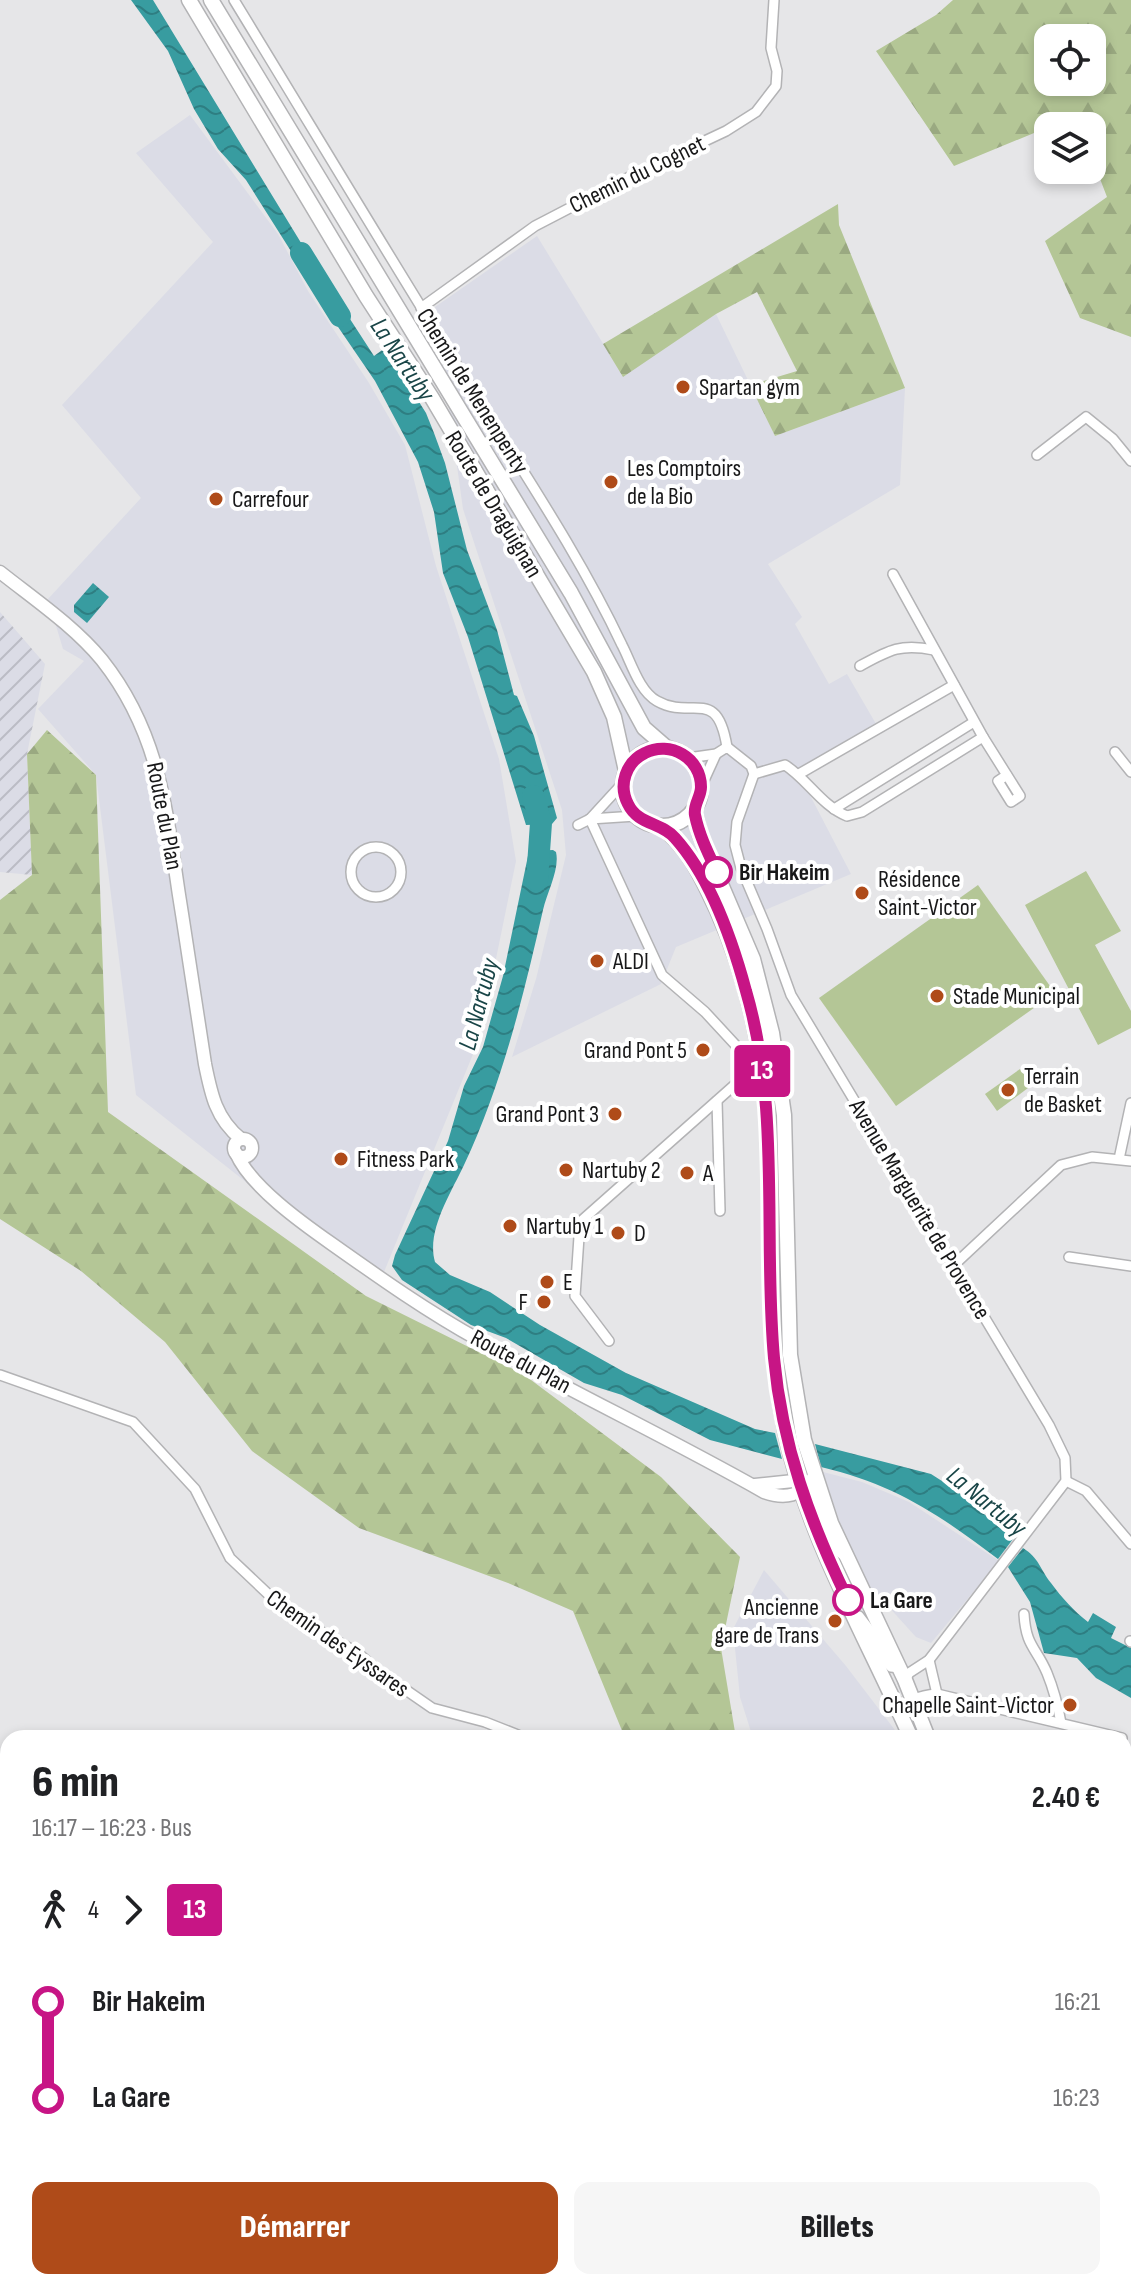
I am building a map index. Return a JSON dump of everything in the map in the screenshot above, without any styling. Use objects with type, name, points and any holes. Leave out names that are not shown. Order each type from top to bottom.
[{"type":"main road","name":"Route de Draguignan","points":[[189,0],[366,296],[432,398],[594,672],[614,717],[625,777]]},
{"type":"main road","name":"Route de Draguignan","points":[[211,0],[571,593],[644,728],[667,748]]},
{"type":"main road","points":[[660,826],[685,818],[694,809],[701,787],[697,771],[688,758],[667,748],[643,753],[625,777],[624,795],[636,816],[672,834],[695,863],[738,963],[757,1036],[768,1128],[774,1357],[785,1432],[793,1462],[807,1481],[845,1555],[902,1674],[925,1730]]},
{"type":"main road","points":[[694,809],[700,835],[753,959],[775,1046],[784,1115],[790,1355],[804,1440],[807,1481],[828,1559],[908,1730]]},
{"type":"street","name":"Chemin de Menenpenty","points":[[234,0],[558,529],[647,693],[657,701],[673,706],[701,707],[714,713],[723,725],[727,747]]},
{"type":"street","name":"Chemin du Cognet","points":[[421,308],[535,226],[726,131],[756,112],[776,86],[777,71],[771,48],[774,0]]},
{"type":"street","points":[[1037,455],[1086,417],[1113,439],[1131,461]]},
{"type":"street","name":"Route du Plan","points":[[0,572],[99,657],[119,683],[149,741],[163,786],[212,1099],[220,1117],[224,1139],[243,1168],[310,1228],[382,1279],[478,1340],[752,1485],[807,1481]]},
{"type":"street","points":[[893,574],[974,722],[1007,775]]},
{"type":"street","points":[[860,666],[894,648],[917,646],[934,650]]},
{"type":"street","points":[[799,774],[954,685]]},
{"type":"street","points":[[834,809],[974,722]]},
{"type":"street","points":[[688,758],[716,754],[727,747],[751,766],[754,774],[785,765],[799,774],[834,809],[847,816],[862,812],[983,737]]},
{"type":"street","points":[[1115,752],[1131,772]]},
{"type":"street","points":[[701,787],[716,754]]},
{"type":"street","name":"Avenue Marguerite de Provence","points":[[754,774],[737,822],[735,845],[741,868],[791,995],[1049,1425],[1065,1458],[1066,1481]]},
{"type":"street","points":[[590,819],[625,777]]},
{"type":"street","points":[[578,825],[590,819],[636,816]]},
{"type":"street","points":[[590,819],[662,975],[705,1012],[742,1052],[746,1067],[739,1081],[580,1222],[575,1296],[609,1341]]},
{"type":"street","points":[[379,847],[389,850],[396,857],[400,878],[388,893],[372,896],[357,888],[351,867],[361,851],[379,847]]},
{"type":"street","points":[[717,1101],[720,1211]]},
{"type":"street","points":[[1119,1159],[1131,1103]]},
{"type":"street","name":"Route du Plan","points":[[220,1117],[241,1139]]},
{"type":"street","points":[[241,1139],[250,1143],[250,1153],[243,1157],[235,1152],[234,1144],[241,1139]]},
{"type":"street","name":"Route du Plan","points":[[250,1153],[265,1189]]},
{"type":"street","points":[[955,1264],[1061,1165],[1092,1157],[1131,1161]]},
{"type":"street","points":[[1069,1257],[1131,1266]]},
{"type":"street","name":"Chemin des Eyssares","points":[[0,1375],[133,1422],[195,1489],[230,1558],[286,1611],[359,1654],[432,1708],[505,1730]]},
{"type":"street","points":[[852,1607],[872,1633],[887,1663],[902,1674],[929,1660],[1066,1481],[1086,1491],[1131,1544]]},
{"type":"street","points":[[1024,1614],[1026,1637],[1046,1671],[1057,1698],[1061,1723]]},
{"type":"street","points":[[929,1660],[937,1694]]},
{"type":"street","points":[[902,1717],[906,1704],[912,1700],[926,1694],[937,1694],[1087,1730]]},
{"type":"shaded area","points":[[190,115],[278,234],[308,291],[369,383],[405,445],[436,566],[499,759],[516,861],[480,1037],[384,1272],[256,1190],[136,1095],[96,775],[38,709],[84,661],[63,649],[48,599],[141,498],[62,405],[213,242],[136,153]]},
{"type":"shaded area","points":[[537,236],[623,376],[716,314],[775,436],[905,388],[900,485],[768,564],[802,617],[795,624],[829,684],[847,674],[879,729],[801,778],[851,874],[676,947],[661,984],[512,1057],[536,979],[566,855],[562,810],[463,509],[435,307]]},
{"type":"shaded area","points":[[0,612],[45,664],[27,754],[32,875],[0,872]]},
{"type":"shaded area","points":[[823,1472],[862,1482],[909,1502],[999,1561],[931,1643],[916,1637],[867,1583],[845,1538]]},
{"type":"shaded area","points":[[764,1570],[846,1666],[895,1730],[750,1730],[740,1697],[733,1629]]},
{"type":"green space","points":[[953,0],[1131,0],[1131,337],[1080,318],[1045,241],[1107,197],[1102,184],[1106,184],[1106,112],[1034,112],[1034,133],[954,166],[876,51],[936,15]]},
{"type":"green space","points":[[838,204],[839,225],[905,388],[775,436],[750,385],[797,371],[757,292],[716,314],[623,377],[603,344]]},
{"type":"green space","points":[[47,730],[96,775],[108,1112],[366,1296],[523,1374],[661,1477],[740,1557],[721,1648],[735,1730],[622,1730],[573,1611],[508,1583],[359,1528],[252,1451],[165,1342],[81,1271],[0,1219],[0,900],[32,875],[27,754]]},
{"type":"green space","points":[[1086,871],[1121,931],[1095,945],[1131,1011],[1131,1028],[1098,1045],[1025,905]]},
{"type":"green space","name":"Stade Municipal","points":[[978,885],[1055,993],[896,1106],[819,998]]},
{"type":"green space","name":"Terrain de Basket","points":[[1020,1069],[1032,1085],[997,1111],[985,1094]]},
{"type":"water","points":[[131,0],[153,0],[317,269],[313,286],[246,180],[218,149],[194,109],[168,51]]},
{"type":"water","points":[[326,282],[374,356],[385,348],[426,413],[445,463],[467,550],[497,630],[514,695],[534,736],[557,818],[552,824],[526,825],[468,637],[443,573],[434,512],[418,462],[375,381],[321,302]]},
{"type":"water","points":[[93,583],[109,597],[87,623],[74,612],[74,605]]},
{"type":"water","points":[[553,850],[557,859],[555,873],[510,1040],[490,1103],[437,1225],[433,1250],[435,1262],[450,1275],[490,1292],[540,1325],[626,1373],[755,1429],[775,1433],[782,1459],[710,1440],[622,1395],[584,1383],[506,1338],[471,1325],[402,1280],[392,1266],[448,1141],[464,1086],[483,1047],[503,976],[529,851]]},
{"type":"water","points":[[815,1444],[931,1474],[956,1490],[1013,1539],[998,1559],[956,1528],[894,1492],[821,1467]]},
{"type":"water","points":[[1023,1548],[1033,1556],[1059,1594],[1083,1618],[1088,1622],[1093,1613],[1116,1627],[1111,1638],[1131,1648],[1131,1698],[1096,1678],[1077,1658],[1044,1653],[1030,1602],[1008,1567]]},
{"type":"waterway","name":"La Nartuby","points":[[301,253],[340,316]]},
{"type":"waterway","name":"La Nartuby","points":[[533,796],[541,823],[537,880]]},
{"type":"bus line","name":"13","points":[[717,872],[695,818],[694,809],[701,787],[693,764],[681,753],[667,748],[643,753],[626,771],[624,795],[636,816],[672,834],[695,863],[725,929],[747,993],[757,1036],[768,1128],[774,1357],[785,1432],[801,1492],[848,1600]]},
{"type":"place","name":"Spartan gym","points":[[683,387]]},
{"type":"place","name":"Les Comptoirs de la Bio","points":[[611,482]]},
{"type":"place","name":"Carrefour","points":[[216,499]]},
{"type":"place","name":"Bir Hakeim","points":[[717,872]]},
{"type":"place","name":"Résidence Saint-Victor","points":[[862,893]]},
{"type":"place","name":"ALDI","points":[[597,961]]},
{"type":"place","name":"Stade Municipal","points":[[937,996]]},
{"type":"place","name":"Grand Pont 5","points":[[703,1050]]},
{"type":"place","name":"Terrain de Basket","points":[[1008,1090]]},
{"type":"place","name":"Grand Pont 3","points":[[615,1114]]},
{"type":"place","name":"Fitness Park","points":[[341,1159]]},
{"type":"place","name":"Nartuby 2","points":[[566,1170]]},
{"type":"place","name":"A","points":[[687,1173]]},
{"type":"place","name":"Nartuby 1","points":[[510,1226]]},
{"type":"place","name":"D","points":[[618,1233]]},
{"type":"place","name":"E","points":[[547,1282]]},
{"type":"place","name":"F","points":[[544,1302]]},
{"type":"place","name":"La Gare","points":[[848,1600]]},
{"type":"place","name":"Ancienne gare de Trans","points":[[835,1621]]},
{"type":"place","name":"Chapelle Saint-Victor","points":[[1070,1705]]}]
